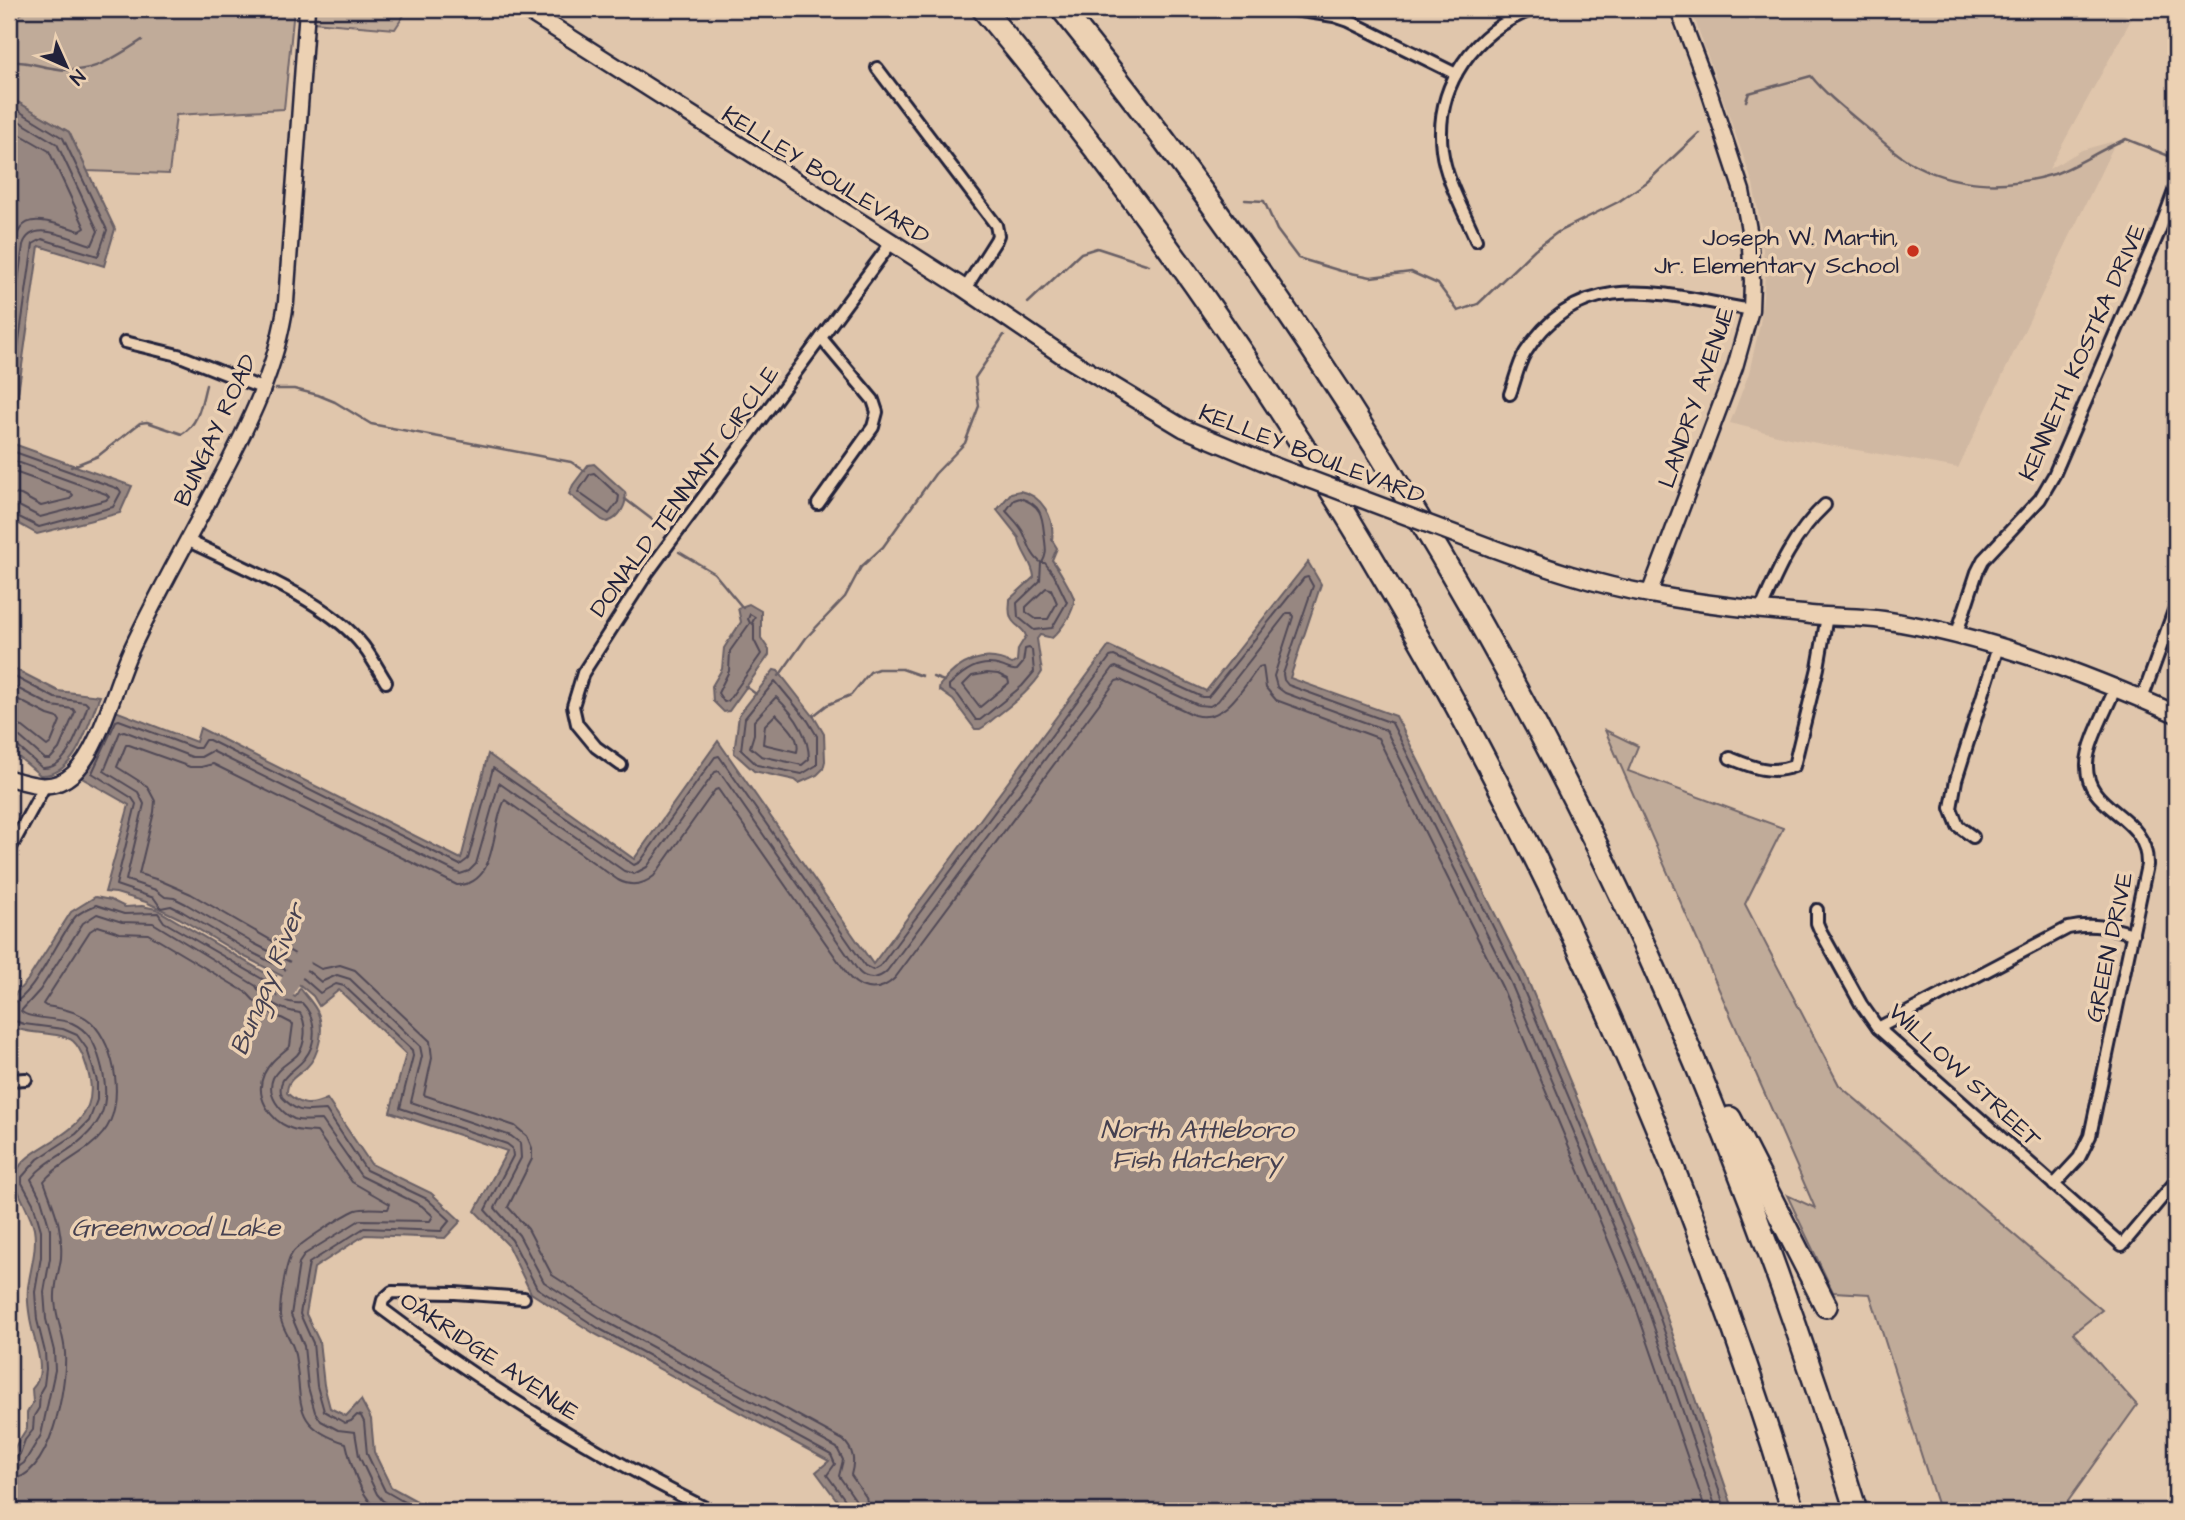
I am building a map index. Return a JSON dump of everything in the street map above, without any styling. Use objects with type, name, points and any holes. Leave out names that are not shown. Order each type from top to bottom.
[{"type":"highway","points":[[983,9],[1123,187],[1243,356],[1343,510],[1458,710],[1553,895],[1651,1115],[1726,1308],[1793,1511]]},
{"type":"highway","points":[[1062,9],[1141,109],[1296,325],[1371,441],[1442,559],[1522,700],[1826,1306]]},
{"type":"highway","points":[[1650,959],[1763,1236],[1813,1377],[1856,1511]]},
{"type":"main road","name":"KELLEY BOULEVARD","points":[[525,9],[965,289],[1065,357],[1183,428],[1274,466],[1554,571],[1649,594],[1761,609],[1882,620],[1956,636],[2082,675],[2176,714]]},
{"type":"street","name":"BUNGAY ROAD","points":[[44,786],[56,785],[67,779],[88,755],[127,656],[238,445],[264,389],[277,349],[286,302],[307,9]]},
{"type":"street","points":[[1288,9],[1349,21],[1456,74]]},
{"type":"street","points":[[1476,240],[1451,181],[1442,150],[1444,106],[1456,74],[1468,54],[1491,31],[1534,9]]},
{"type":"street","name":"LANDRY AVENUE","points":[[1649,594],[1735,367],[1751,310],[1749,230],[1742,191],[1678,9]]},
{"type":"street","points":[[877,68],[996,225],[996,240],[965,289]]},
{"type":"street","name":"KENNETH KOSTKA DRIVE","points":[[1956,636],[1983,560],[2040,499],[2054,475],[2159,232],[2176,186]]},
{"type":"street","name":"DONALD TENNANT CIRCLE","points":[[621,765],[596,747],[577,724],[573,706],[583,673],[648,572],[891,243]]},
{"type":"street","points":[[1510,394],[1524,355],[1540,334],[1559,316],[1579,304],[1601,296],[1619,291],[1662,293],[1751,310]]},
{"type":"street","points":[[818,504],[873,427],[877,412],[870,394],[821,338]]},
{"type":"street","points":[[125,342],[187,358],[264,389]]},
{"type":"street","points":[[1761,609],[1795,538],[1825,505]]},
{"type":"street","points":[[187,540],[297,595],[327,614],[360,642],[386,682]]},
{"type":"street","points":[[2142,699],[2176,605]]},
{"type":"street","points":[[1730,758],[1760,770],[1781,771],[1794,766],[1818,668],[1827,616]]},
{"type":"street","points":[[1973,836],[1958,826],[1951,808],[1956,780],[1998,647]]},
{"type":"street","name":"GREEN DRIVE","points":[[2054,1185],[2079,1158],[2090,1136],[2146,873],[2147,849],[2135,828],[2094,791],[2086,766],[2089,752],[2115,689]]},
{"type":"street","points":[[9,778],[44,786],[9,851]]},
{"type":"street","name":"WILLOW STREET","points":[[1817,910],[1820,930],[1861,1004],[1878,1028],[2122,1245],[2176,1181]]},
{"type":"street","points":[[1878,1028],[2068,928],[2087,924],[2107,926],[2133,934]]},
{"type":"street","points":[[9,1080],[26,1079]]},
{"type":"street","name":"OAKRIDGE AVENUE","points":[[524,1298],[391,1292],[383,1300],[381,1308],[483,1382],[551,1425],[615,1462],[711,1511]]},
{"type":"shaded area","points":[[29,9],[294,9],[284,109],[176,115],[169,174],[87,171],[69,132],[9,97],[9,22]]},
{"type":"shaded area","points":[[314,9],[408,9],[395,29],[313,22]]},
{"type":"shaded area","name":"Joseph W. Martin, Jr. Elementary School","points":[[1691,9],[2113,9],[2132,18],[2049,169],[2082,150],[2115,143],[1958,468],[1789,438],[1730,423],[1749,373],[1760,324],[1765,276],[1761,227],[1753,184]]},
{"type":"shaded area","points":[[1605,730],[1638,746],[1628,771],[1783,828],[1745,904],[1839,1085],[2102,1310],[2073,1333],[2137,1405],[2061,1511],[1941,1511],[1938,1507],[1870,1294],[1833,1292],[1787,1195],[1815,1208]]},
{"type":"water","points":[[9,97],[69,132],[115,229],[104,266],[39,246],[11,443],[132,486],[120,513],[37,534],[9,520]]},
{"type":"water","points":[[594,464],[625,492],[622,510],[607,522],[569,494],[588,465]]},
{"type":"water","points":[[1020,491],[1041,502],[1049,516],[1052,540],[1057,548],[1052,560],[1071,591],[1074,604],[1067,620],[1052,638],[1040,635],[1037,639],[1042,672],[1037,680],[985,726],[975,729],[953,700],[939,690],[947,677],[973,660],[992,658],[1012,664],[1017,661],[1018,649],[1026,636],[1011,618],[1010,599],[1034,577],[1019,538],[997,510],[1011,493]]},
{"type":"water","name":"North Attleboro Fish Hatchery","points":[[1308,562],[1321,584],[1290,678],[1396,716],[1526,976],[1658,1292],[1734,1511],[845,1511],[816,1472],[829,1461],[595,1334],[531,1293],[507,1244],[475,1211],[507,1151],[390,1112],[406,1054],[339,990],[319,1006],[313,996],[300,985],[245,957],[179,918],[146,902],[105,892],[129,805],[82,778],[113,710],[196,742],[200,728],[461,859],[488,754],[634,859],[718,741],[873,964],[1109,646],[1206,691]]},
{"type":"water","points":[[749,604],[761,611],[761,638],[769,650],[769,655],[729,711],[724,712],[713,701],[712,686],[722,669],[724,648],[741,622],[738,608]]},
{"type":"water","points":[[9,666],[58,691],[100,696],[79,747],[63,767],[53,773],[40,775],[9,749]]},
{"type":"water","points":[[774,670],[778,671],[814,717],[824,734],[823,769],[817,775],[799,783],[754,771],[734,753],[739,715]]},
{"type":"water","name":"Greenwood Lake","points":[[95,897],[111,900],[125,907],[156,909],[267,974],[276,976],[272,984],[295,997],[300,988],[317,1011],[321,1033],[315,1056],[291,1081],[287,1093],[306,1104],[327,1099],[371,1164],[431,1193],[461,1221],[445,1238],[365,1235],[314,1268],[306,1314],[319,1341],[324,1385],[330,1408],[346,1416],[361,1400],[371,1419],[374,1452],[391,1487],[435,1511],[9,1511],[9,1456],[27,1428],[27,1413],[33,1402],[32,1389],[40,1373],[28,1300],[35,1236],[15,1180],[19,1167],[29,1157],[71,1128],[83,1116],[90,1100],[90,1080],[82,1054],[73,1041],[58,1035],[13,1026],[8,1020],[9,1001],[27,981],[71,912]]},
{"type":"waterway","points":[[9,62],[78,70],[110,60],[142,40]]},
{"type":"waterway","points":[[1746,101],[1749,93],[1811,76],[1837,103],[1902,157],[1942,176],[1979,183],[2017,182],[2054,174],[2126,139],[2169,156]]},
{"type":"waterway","points":[[1245,200],[1264,201],[1277,230],[1298,258],[1371,277],[1411,272],[1438,284],[1458,311],[1478,304],[1535,249],[1558,232],[1618,202],[1647,182],[1699,133]]},
{"type":"waterway","points":[[1028,303],[1081,253],[1097,248],[1149,265]]},
{"type":"waterway","points":[[779,676],[806,638],[845,597],[861,567],[883,547],[935,474],[965,443],[979,406],[975,378],[1004,335]]},
{"type":"waterway","points":[[71,467],[98,456],[140,423],[147,422],[182,434],[196,419],[206,385]]},
{"type":"waterway","points":[[276,389],[294,389],[318,395],[371,424],[571,462],[585,471]]},
{"type":"waterway","points":[[625,499],[667,531]]},
{"type":"waterway","points":[[679,552],[714,573],[743,608]]},
{"type":"waterway","points":[[813,716],[827,705],[851,695],[870,672],[878,669],[902,669],[922,676]]},
{"type":"waterway","points":[[933,677],[944,681]]},
{"type":"waterway","points":[[745,686],[756,694]]},
{"type":"waterway","name":"Bungay River","points":[[285,992],[301,960]]},
{"type":"place","name":"Joseph W. Martin, Jr. Elementary School","points":[[1913,251]]}]
